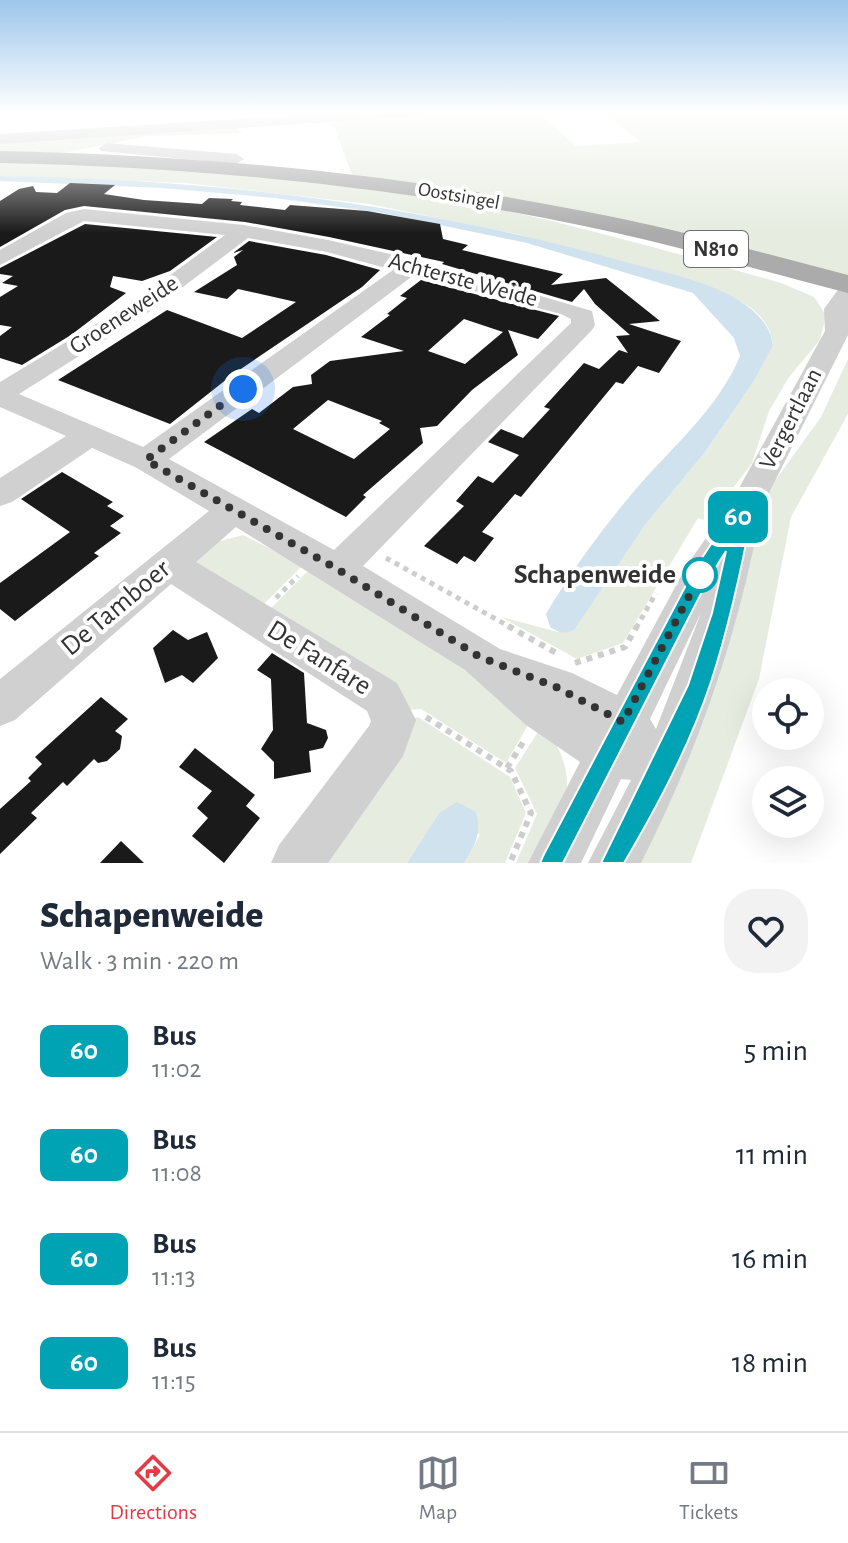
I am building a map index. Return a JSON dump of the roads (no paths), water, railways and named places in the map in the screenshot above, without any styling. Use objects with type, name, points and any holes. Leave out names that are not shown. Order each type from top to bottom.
[{"type":"main road","name":"Oostsingel","points":[[0,157],[243,163],[407,187],[582,219],[845,303]]},
{"type":"street","points":[[61,157],[83,152]]},
{"type":"street","points":[[143,152],[243,163]]},
{"type":"street","points":[[238,152],[243,163]]},
{"type":"street","name":"Achterste Weide","points":[[0,259],[84,215],[244,231],[413,266],[569,309],[583,316],[583,325],[362,544],[327,563]]},
{"type":"street","name":"Groeneweide","points":[[0,395],[147,303],[244,231]]},
{"type":"street","points":[[146,460],[413,266]]},
{"type":"street","name":"Vergertlaan","points":[[554,863],[700,575],[745,508],[845,303]]},
{"type":"street","points":[[0,395],[146,460],[327,563],[480,657],[542,710],[615,738],[665,764]]},
{"type":"street","points":[[0,494],[90,435]]},
{"type":"street","name":"Vergertlaan","points":[[614,863],[665,764],[699,685],[722,613],[745,508]]},
{"type":"street","name":"De Tamboer","points":[[0,706],[232,511]]},
{"type":"street","name":"De Fanfare","points":[[168,563],[382,697],[394,720],[387,740],[297,863]]},
{"type":"water","points":[[0,176],[236,189],[314,198],[469,224],[545,241],[711,287],[734,297],[752,310],[766,326],[773,345],[754,381],[705,452],[645,525],[575,629],[556,631],[550,627],[546,614],[566,582],[635,490],[707,410],[740,356],[734,338],[693,293],[527,243],[382,213],[275,198],[162,188],[0,181]]},
{"type":"water","points":[[457,802],[476,812],[478,820],[476,839],[464,863],[407,863],[439,813]]},
{"type":"place","name":"Schapenweide","points":[[700,575]]}]
